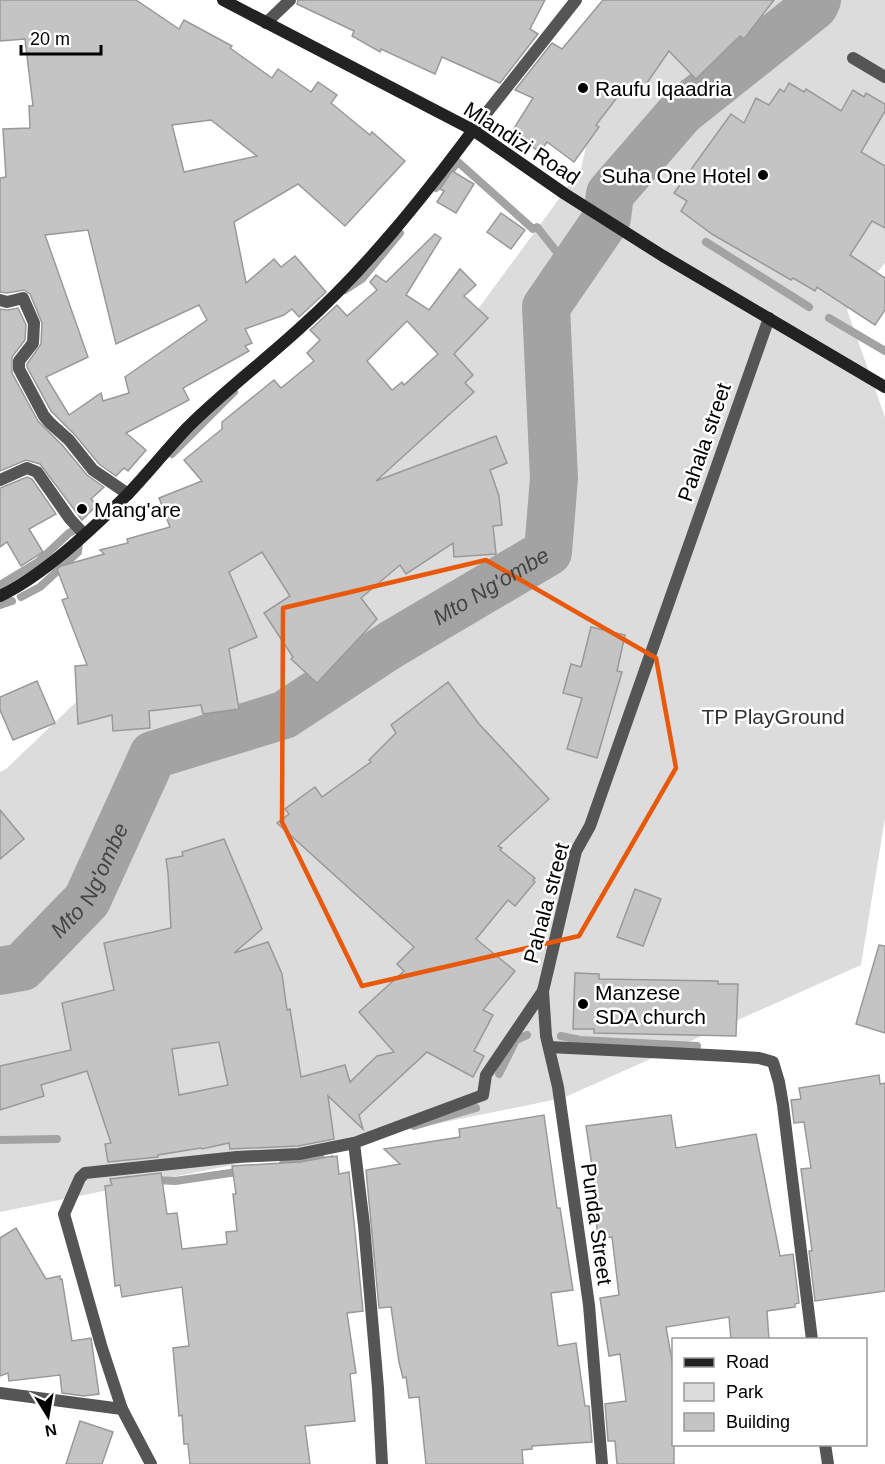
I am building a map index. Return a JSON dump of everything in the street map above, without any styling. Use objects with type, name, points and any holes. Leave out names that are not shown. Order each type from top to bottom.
[{"type":"street","name":"Mlandizi Road","points":[[223,0],[473,130],[565,194],[663,256],[885,387]]},
{"type":"street","points":[[266,23],[290,0]]},
{"type":"street","points":[[0,596],[48,565],[84,534],[128,494],[188,428],[301,328],[344,286],[445,170],[473,130],[576,0]]},
{"type":"street","points":[[853,58],[885,77]]},
{"type":"street","points":[[0,300],[7,302],[23,298],[34,323],[33,343],[19,361],[19,369],[44,417],[69,440],[93,470],[128,494]]},
{"type":"street","name":"Pahala street","points":[[122,1409],[101,1345],[64,1214],[80,1178],[85,1173],[104,1170],[237,1157],[299,1154],[354,1143],[483,1095],[486,1075],[543,991],[576,851],[590,826],[769,318]]},
{"type":"street","points":[[0,480],[27,468],[37,472],[70,519],[84,534]]},
{"type":"street","name":"Punda Street","points":[[543,991],[549,1047],[558,1087],[589,1305],[602,1464]]},
{"type":"street","points":[[549,1047],[759,1058],[773,1062],[780,1082],[812,1338]]},
{"type":"street","points":[[354,1143],[377,1376],[382,1464]]},
{"type":"street","points":[[0,1393],[122,1409],[151,1464]]},
{"type":"street","points":[[825,1446],[828,1464]]},
{"type":"highlighted area","points":[[486,560],[656,658],[676,768],[579,936],[362,986],[282,822],[283,608]]},
{"type":"green space","name":"TP PlayGround","points":[[648,0],[885,0],[885,263],[847,310],[885,417],[885,818],[861,965],[563,1098],[0,1212],[0,772],[6,769],[168,614],[337,501],[581,169],[598,91]]},
{"type":"building","points":[[0,0],[136,0],[179,29],[184,20],[232,46],[230,48],[272,78],[278,69],[311,92],[318,82],[337,95],[331,103],[370,135],[372,132],[405,161],[345,226],[298,184],[234,222],[246,283],[274,259],[281,267],[295,256],[326,292],[299,317],[292,309],[284,315],[245,329],[252,343],[245,346],[249,351],[183,388],[189,400],[126,433],[146,450],[128,471],[124,468],[116,476],[99,464],[51,411],[27,367],[41,344],[42,323],[30,294],[24,290],[0,292],[0,178],[6,177],[3,129],[30,128],[29,106],[33,106],[25,39],[0,41]],"holes":[[[211,120],[257,156],[184,172],[172,125]],[[88,230],[116,344],[199,305],[207,320],[125,377],[129,393],[103,401],[101,393],[69,415],[46,377],[88,357],[45,235]]]},
{"type":"building","points":[[298,0],[545,0],[530,29],[538,34],[500,83],[442,57],[435,74],[381,49],[380,52],[352,36],[354,31],[297,4]]},
{"type":"building","points":[[603,0],[774,0],[744,39],[740,36],[696,79],[669,51],[638,96],[625,87],[596,125],[599,127],[574,162],[547,142],[540,152],[511,133],[533,98],[515,90],[552,43],[562,49]]},
{"type":"building","points":[[789,83],[804,92],[806,89],[841,111],[853,90],[864,97],[866,93],[885,104],[885,111],[861,152],[885,166],[885,228],[872,221],[850,255],[885,278],[885,310],[875,325],[817,287],[815,291],[793,278],[791,280],[712,234],[681,211],[687,201],[674,193],[731,114],[744,123],[756,98],[769,105],[780,89],[784,92]]},
{"type":"building","points":[[452,171],[474,184],[456,213],[437,202],[444,191],[440,189]]},
{"type":"building","points":[[501,213],[525,230],[511,249],[487,232]]},
{"type":"building","points":[[435,234],[441,238],[406,295],[429,310],[460,269],[476,285],[464,296],[488,318],[454,354],[473,375],[465,383],[474,392],[376,481],[496,436],[507,463],[490,470],[499,496],[502,525],[493,526],[496,554],[454,557],[453,543],[406,574],[400,565],[361,598],[377,619],[317,683],[291,659],[293,657],[264,613],[290,596],[262,552],[229,572],[257,637],[229,649],[239,709],[203,714],[201,705],[149,711],[150,728],[113,731],[112,715],[78,724],[75,666],[87,665],[62,600],[68,598],[57,569],[104,554],[100,550],[128,543],[127,539],[170,527],[159,498],[202,481],[184,460],[222,429],[222,422],[274,380],[281,388],[314,361],[307,353],[320,340],[310,330],[337,305],[347,316],[377,290],[370,282],[376,275],[386,282]],"holes":[[[407,321],[438,354],[404,385],[402,382],[392,390],[367,361]]]},
{"type":"building","points":[[18,308],[26,325],[25,340],[12,357],[12,373],[38,421],[87,475],[104,487],[91,499],[97,505],[82,520],[40,464],[26,460],[0,471],[0,309]]},
{"type":"building","points":[[27,477],[32,479],[56,514],[29,529],[43,552],[21,566],[7,542],[0,547],[0,488]]},
{"type":"building","points":[[591,627],[625,635],[617,671],[622,672],[597,758],[567,749],[582,698],[563,693],[571,664],[581,667]]},
{"type":"building","points":[[37,681],[55,723],[13,740],[0,710],[0,697]]},
{"type":"building","points":[[448,682],[479,724],[549,799],[498,846],[535,878],[533,880],[535,882],[515,906],[508,900],[476,939],[515,971],[483,1010],[493,1015],[474,1051],[484,1056],[473,1077],[427,1052],[359,1115],[363,1129],[328,1096],[334,1139],[298,1146],[230,1149],[229,1143],[158,1155],[158,1157],[108,1162],[105,1144],[111,1143],[87,1071],[41,1085],[44,1096],[0,1110],[0,1066],[71,1050],[62,1003],[114,990],[104,943],[171,928],[166,859],[183,856],[182,852],[224,839],[262,929],[234,953],[268,942],[282,974],[301,1077],[345,1065],[350,1082],[377,1056],[394,1052],[359,1012],[404,971],[397,964],[414,947],[277,823],[289,814],[285,809],[315,787],[322,797],[371,762],[369,760],[396,733],[391,725]],"holes":[[[219,1042],[228,1085],[179,1095],[172,1049]]]},
{"type":"building","points":[[0,810],[24,839],[0,859]]},
{"type":"building","points":[[635,889],[661,899],[643,946],[617,937]]},
{"type":"building","points":[[879,945],[885,946],[885,1033],[856,1024]]},
{"type":"building","points":[[575,973],[599,974],[599,979],[718,981],[718,984],[738,984],[736,1036],[594,1033],[594,1029],[573,1029]]},
{"type":"building","points":[[879,1075],[880,1084],[885,1083],[885,1291],[815,1301],[809,1251],[812,1251],[801,1169],[811,1168],[804,1122],[794,1123],[791,1100],[801,1099],[799,1088]]},
{"type":"building","points":[[544,1115],[557,1208],[560,1208],[573,1290],[551,1293],[558,1346],[576,1343],[585,1406],[589,1406],[592,1442],[532,1446],[532,1449],[522,1450],[523,1464],[426,1464],[419,1397],[409,1398],[406,1377],[403,1378],[399,1362],[391,1307],[379,1308],[366,1170],[400,1164],[384,1149],[460,1137],[459,1129]]},
{"type":"building","points":[[671,1115],[676,1148],[756,1134],[780,1256],[793,1254],[799,1303],[795,1304],[795,1307],[767,1311],[769,1338],[731,1338],[729,1317],[666,1327],[672,1361],[674,1464],[617,1464],[615,1441],[608,1441],[605,1404],[626,1401],[620,1354],[609,1356],[600,1298],[619,1295],[612,1237],[598,1239],[594,1201],[597,1200],[586,1126]]},
{"type":"building","points":[[333,1156],[331,1157],[337,1156],[339,1174],[349,1172],[363,1311],[347,1313],[356,1373],[350,1374],[355,1421],[305,1426],[310,1464],[190,1464],[188,1444],[184,1444],[182,1415],[179,1416],[173,1348],[189,1346],[182,1287],[122,1297],[120,1285],[115,1286],[105,1186],[112,1185],[110,1179],[161,1173],[167,1214],[177,1213],[182,1249],[227,1244],[226,1232],[237,1231],[233,1194],[236,1194],[232,1166],[300,1162]]},
{"type":"building","points":[[16,1228],[46,1279],[60,1276],[62,1279],[72,1341],[91,1338],[99,1394],[84,1396],[62,1393],[60,1375],[9,1381],[8,1373],[0,1376],[0,1238]]},
{"type":"building","points":[[80,1421],[113,1432],[102,1464],[66,1464]]},
{"type":"waterway","name":"Mto Ng'ombe","points":[[0,971],[22,967],[87,900],[153,755],[284,715],[392,644],[548,552],[554,478],[546,307],[607,218],[610,194],[681,112],[814,6],[817,0]]},
{"type":"waterway","points":[[436,188],[458,162],[533,229],[537,227],[571,270]]},
{"type":"waterway","points":[[345,290],[362,279],[400,233]]},
{"type":"waterway","points":[[706,242],[809,307]]},
{"type":"waterway","points":[[829,318],[885,351]]},
{"type":"waterway","points":[[172,454],[234,392]]},
{"type":"waterway","points":[[0,585],[38,562],[69,533],[78,528]]},
{"type":"waterway","points":[[21,597],[40,587],[78,552],[79,542],[82,539]]},
{"type":"waterway","points":[[0,605],[12,601]]},
{"type":"waterway","points":[[499,1074],[516,1040],[527,1035]]},
{"type":"waterway","points":[[561,1036],[580,1040],[697,1046]]},
{"type":"waterway","points":[[414,1126],[476,1108]]},
{"type":"waterway","points":[[0,1140],[57,1139]]},
{"type":"waterway","points":[[283,1164],[321,1158]]},
{"type":"waterway","points":[[153,1180],[175,1181],[244,1171]]},
{"type":"place","name":"Raufu lqaadria","points":[[583,88]]},
{"type":"place","name":"Suha One Hotel","points":[[763,175]]},
{"type":"place","name":"Mang'are","points":[[82,509]]},
{"type":"place","name":"Manzese SDA church","points":[[583,1004]]}]
